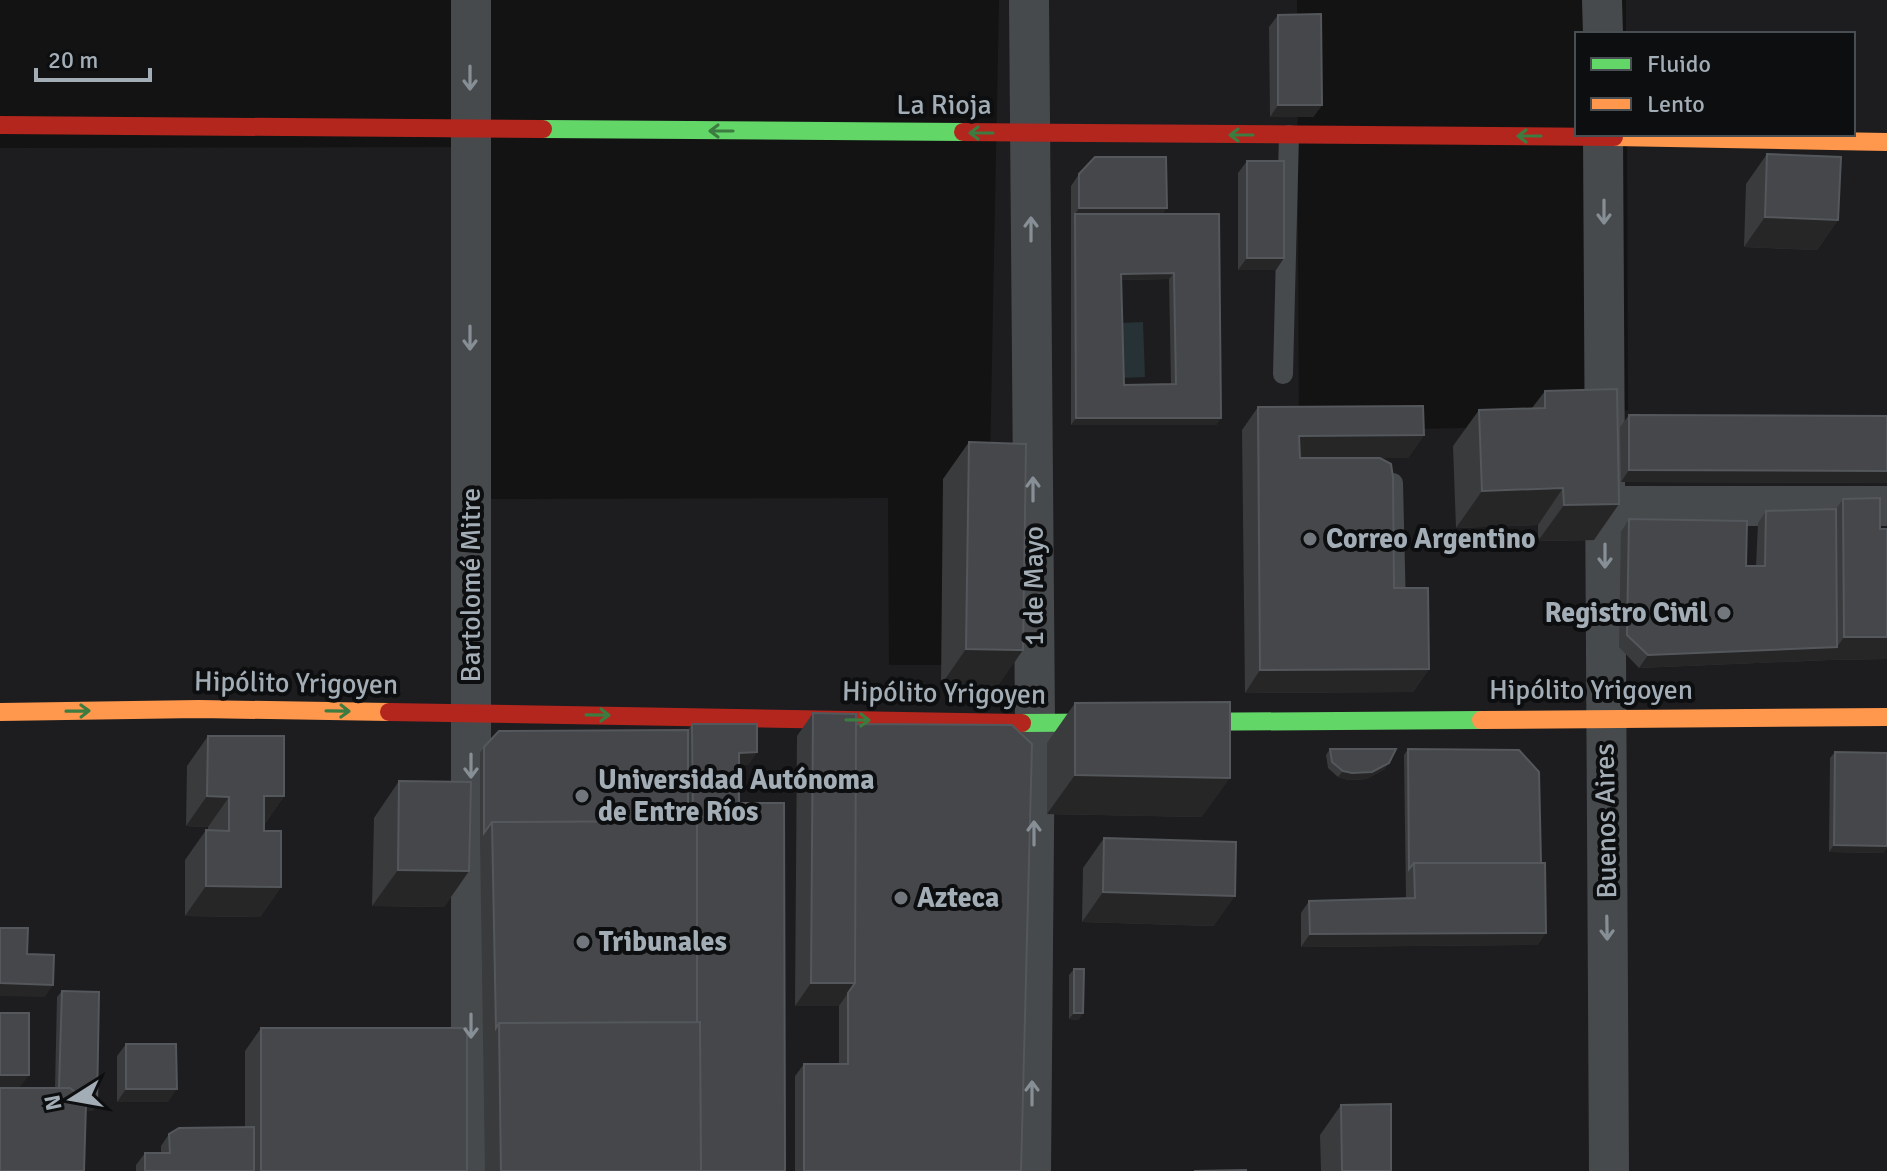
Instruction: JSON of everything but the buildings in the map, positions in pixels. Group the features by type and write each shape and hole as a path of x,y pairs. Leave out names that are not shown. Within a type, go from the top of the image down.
{"street":[{"name":"Bartolomé Mitre","path":"471,0 471,1171"},
{"name":"1 de Mayo","path":"1029,0 1035,723 1031,1171"},
{"path":"1602,0 1603,32"},
{"name":"La Rioja","path":"0,125 1575,135"},
{"name":"Buenos Aires","path":"1603,136 1609,1171"},
{"name":"La Rioja","path":"1644,136 1887,142"},
{"path":"1605,506 1887,506"},
{"name":"Hipólito Yrigoyen","path":"0,712 199,709 1035,723 1887,717"}],"lane":[{"path":"1283,374 1289,135"},
{"path":"1385,470 1393,480 1396,610"}],"shaded area":[{"path":"999,0 1297,0 1299,425 1408,429 1519,427 1454,446 1457,528 1590,417 1628,410 1627,136 1855,136 1855,32 1626,32 1626,0 1887,0 1887,1171 0,1171 0,148 484,147 486,499 888,498 889,665 986,665"},
{"path":"1143,322 1145,377 1120,378 1119,323"}],"traffic: fast":[{"path":"543,129 963,132"},
{"path":"1022,723 1481,720"}],"traffic: slow":[{"path":"1614,137 1887,142"},
{"path":"0,712 199,709 389,712"},
{"path":"1481,720 1887,717"}],"traffic: jam":[{"path":"0,125 543,129"},
{"path":"963,132 1614,137"},
{"path":"389,712 1022,723"}],"place":[{"name":"Correo Argentino","path":"1310,539"},
{"name":"Registro Civil","path":"1724,613"},
{"name":"Universidad Autónoma de Entre Ríos","path":"582,796"},
{"name":"Azteca","path":"901,898"},
{"name":"Tribunales","path":"583,942"}]}
